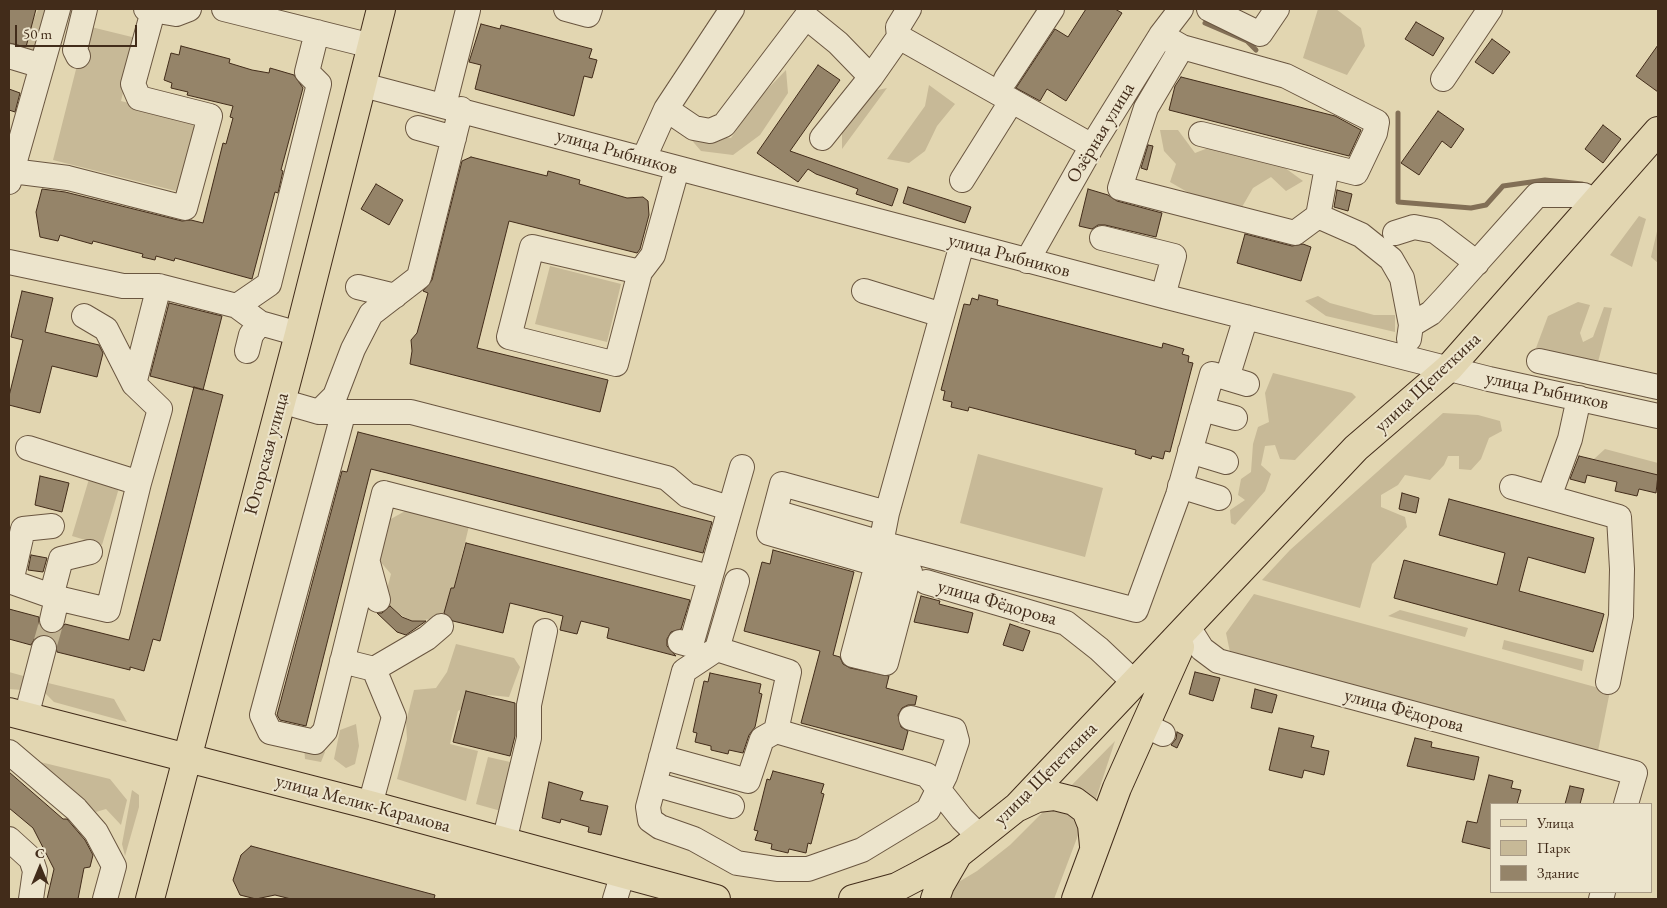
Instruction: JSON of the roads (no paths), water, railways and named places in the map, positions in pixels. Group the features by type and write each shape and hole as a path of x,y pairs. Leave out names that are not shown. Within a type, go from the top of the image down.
{"main road":[{"name":"Югорская улица","path":"150,899 299,334 381,9"},
{"name":"улица Щепеткина","path":"852,899 897,886 958,854 1017,807 1356,448 1449,368 1596,202 1654,142"},
{"name":"улица Щепеткина","path":"1076,899 1094,846 1154,730 1188,627"},
{"name":"улица Мелик-Карамова","path":"17,715 370,806 714,899"},
{"path":"1017,807 1037,798 1054,796 1074,801 1086,810 1092,825 1094,846"},
{"path":"935,899 940,885 958,854"}],"street":[{"path":"58,9 10,177 68,178 185,208 210,116 139,98 133,84 150,10 176,14 189,9"},
{"path":"224,9 269,14 317,32 372,46"},
{"path":"566,9 588,15 590,9"},
{"path":"644,158 666,108 732,9"},
{"path":"822,138 871,77 899,37 898,27 909,9"},
{"path":"1006,79 1052,9"},
{"path":"1209,9 1260,34 1277,9"},
{"path":"1443,78 1490,9"},
{"path":"328,412 352,349 371,314 419,277 454,138 452,107 468,10"},
{"name":"Озёрная улица","path":"1027,261 1092,146 1178,10"},
{"path":"78,56 75,50 92,14"},
{"path":"666,108 694,128 710,132 724,125 806,17 838,42 851,58 871,77"},
{"path":"237,306 269,284 319,84 306,72 317,32"},
{"path":"1161,35 1182,47 1286,76 1377,122 1375,132 1356,173 1326,167 1202,134"},
{"path":"899,37 1011,102 1058,116 1092,146"},
{"path":"1182,47 1146,108 1120,188 1295,233 1318,216 1326,167"},
{"path":"9,56 42,66"},
{"name":"улица Рыбников","path":"362,84 644,158 677,169 1163,296 1489,379 1658,416"},
{"path":"962,180 1011,102"},
{"path":"418,128 454,138"},
{"path":"640,272 532,247 509,337 616,364 640,272 653,255 677,169"},
{"path":"1411,325 1431,313 1537,195 1584,195 1596,202"},
{"path":"1318,216 1361,235 1391,259 1402,278 1411,325 1404,357"},
{"path":"1395,233 1414,227 1436,231 1477,263"},
{"path":"1102,238 1174,256 1163,296"},
{"path":"870,659 888,555 887,513 962,244"},
{"path":"9,262 123,286 159,286 237,306 260,323 299,334"},
{"path":"134,384 159,286"},
{"path":"358,287 395,296"},
{"path":"864,291 942,315"},
{"path":"52,526 23,530 10,582 53,605 108,610 139,483 160,409 134,384 106,329 84,316"},
{"path":"887,513 782,484 775,512 888,555 1136,610 1180,486 1212,374 1237,381 1246,317"},
{"path":"247,351 251,335 260,323"},
{"path":"1539,361 1658,387"},
{"path":"1549,497 1570,439 1579,398"},
{"path":"281,401 328,412 411,412 667,478 687,495 730,495"},
{"path":"1202,409 1235,418"},
{"path":"328,412 341,422 262,715 270,732 314,742 326,731 384,493 710,577"},
{"path":"28,448 139,483"},
{"path":"1190,451 1226,462"},
{"path":"680,642 691,645 692,619 710,577 730,495 742,467"},
{"path":"1180,486 1219,498"},
{"path":"1512,487 1619,517 1622,569 1621,616 1608,682"},
{"path":"53,605 61,560 90,552"},
{"path":"367,562 378,600"},
{"path":"738,581 717,650 684,671 648,807 650,820 660,827 694,839 738,863 777,869 808,869 862,850 928,810 945,776 957,741 954,730 911,718"},
{"name":"улица Фёдорова","path":"926,582 1066,623 1099,649 1135,683"},
{"path":"342,661 374,668 426,638 441,626"},
{"name":"улица Фёдорова","path":"1188,627 1202,649 1218,661 1635,773 1626,803"},
{"path":"504,842 529,738 529,705 535,643"},
{"path":"17,715 44,648"},
{"path":"717,650 789,672 776,731"},
{"path":"370,806 394,717 374,668"},
{"path":"661,757 748,782 762,739 776,731 926,775 962,819 980,837"},
{"path":"9,752 76,809 96,832 114,866 105,899"},
{"path":"654,784 732,806"},
{"path":"9,839 31,859 35,871 31,899"},
{"path":"614,899 623,873"}],"waterway":[{"path":"1205,23 1247,41 1256,50"},
{"path":"1398,113 1398,202 1471,208 1486,205 1503,186 1545,180 1582,184"}],"tunnel":[{"path":"44,648 52,620"}]}
